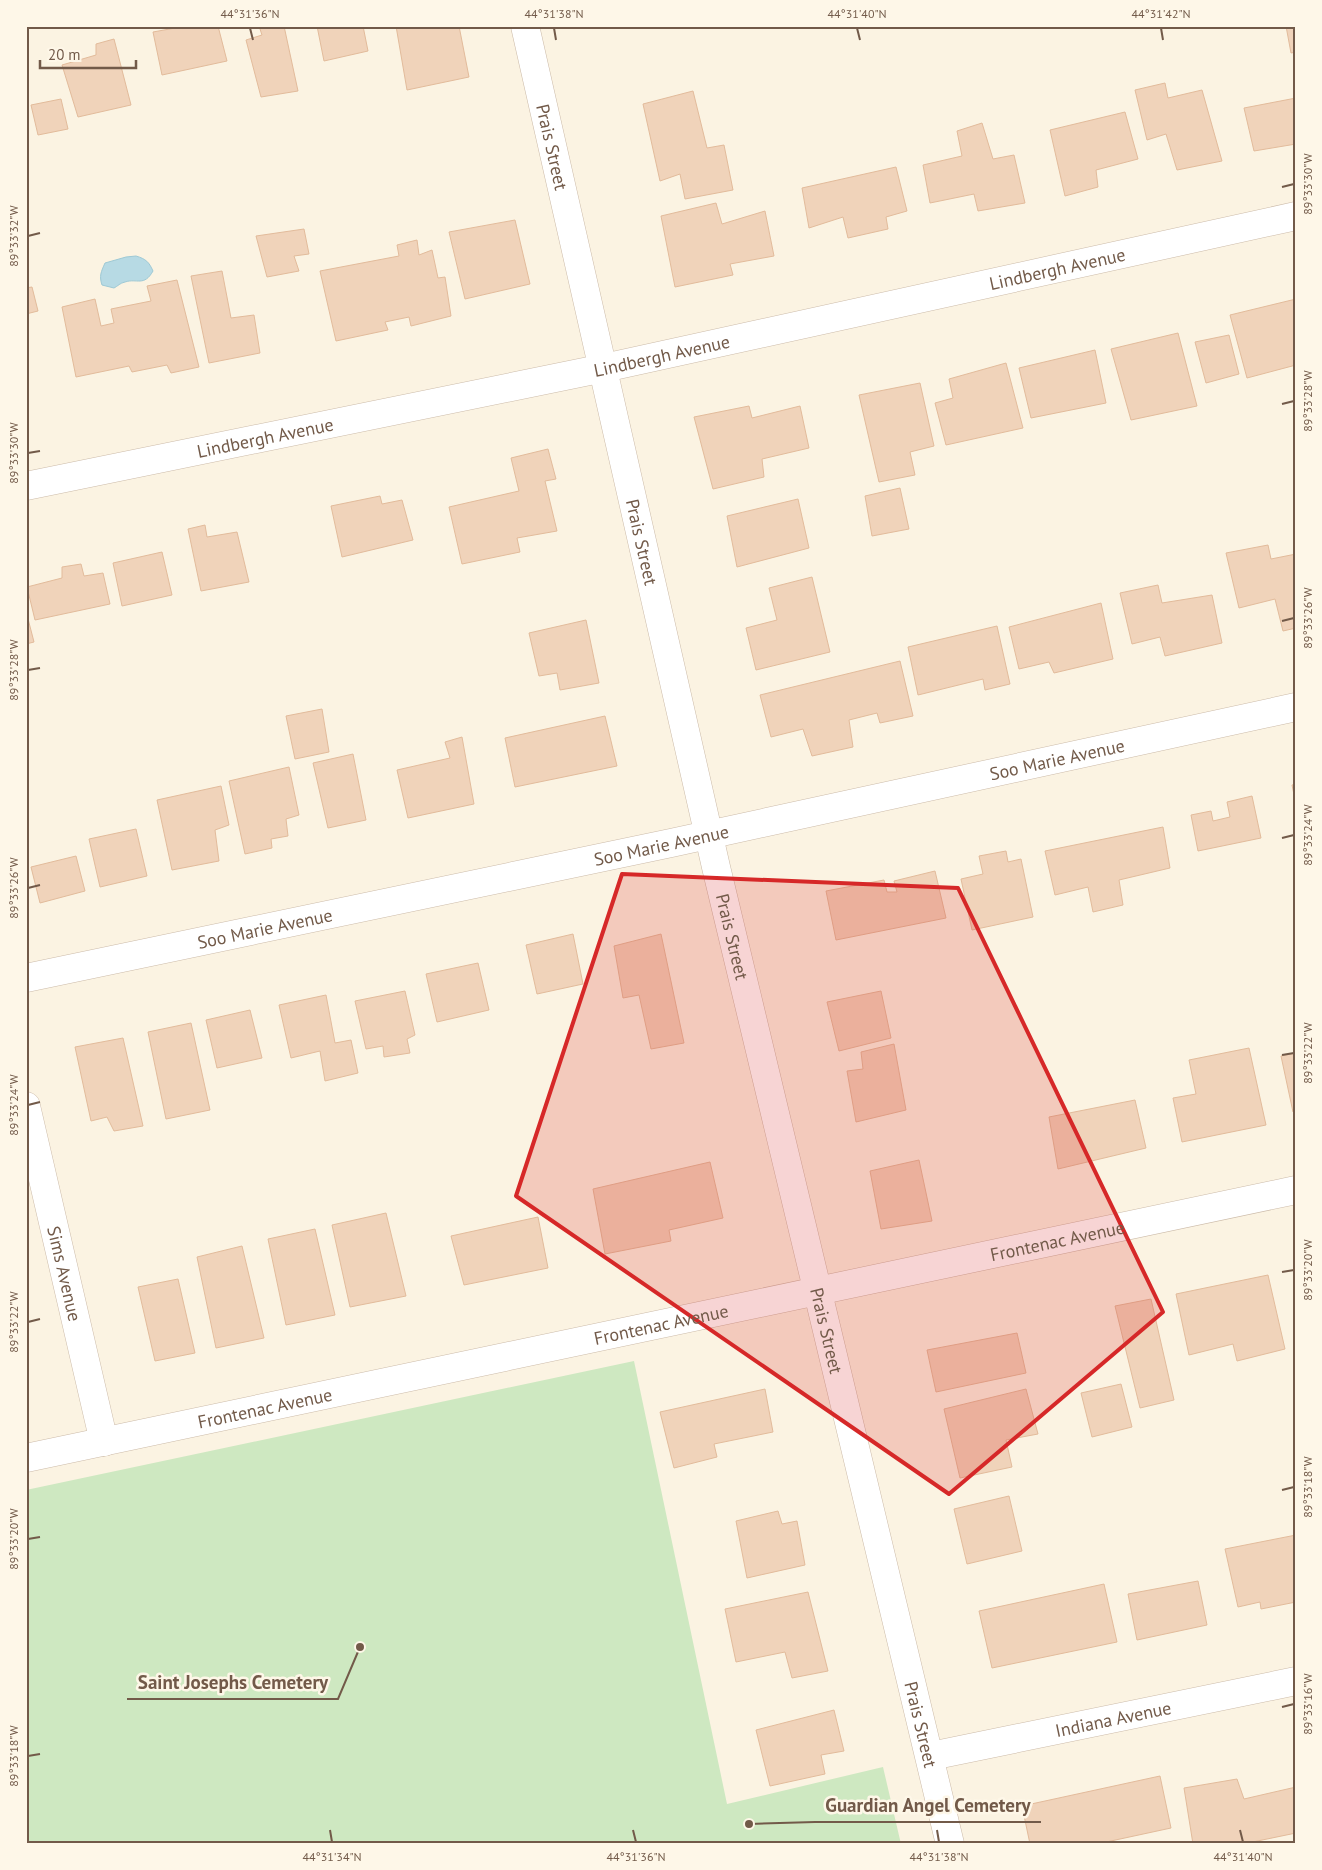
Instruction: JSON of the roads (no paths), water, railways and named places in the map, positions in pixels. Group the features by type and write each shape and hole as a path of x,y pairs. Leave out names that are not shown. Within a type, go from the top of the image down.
{"street":[{"name":"Prais Street","path":"525,26 709,834 817,1291 931,1756 950,1844"},
{"name":"Lindbergh Avenue","path":"26,486 604,368 1296,216"},
{"name":"Soo Marie Avenue","path":"26,978 709,834 1296,707"},
{"name":"Sims Avenue","path":"26,1106 104,1442"},
{"name":"Frontenac Avenue","path":"26,1458 1296,1190"},
{"name":"Indiana Avenue","path":"931,1756 1296,1681"}],"water":[{"path":"136,256 147,261 153,271 147,279 123,282 114,288 102,285 101,274 105,263"}],"place":[{"name":"Saint Josephs Cemetery","path":"360,1647"},
{"name":"Guardian Angel Cemetery","path":"749,1824"}]}
